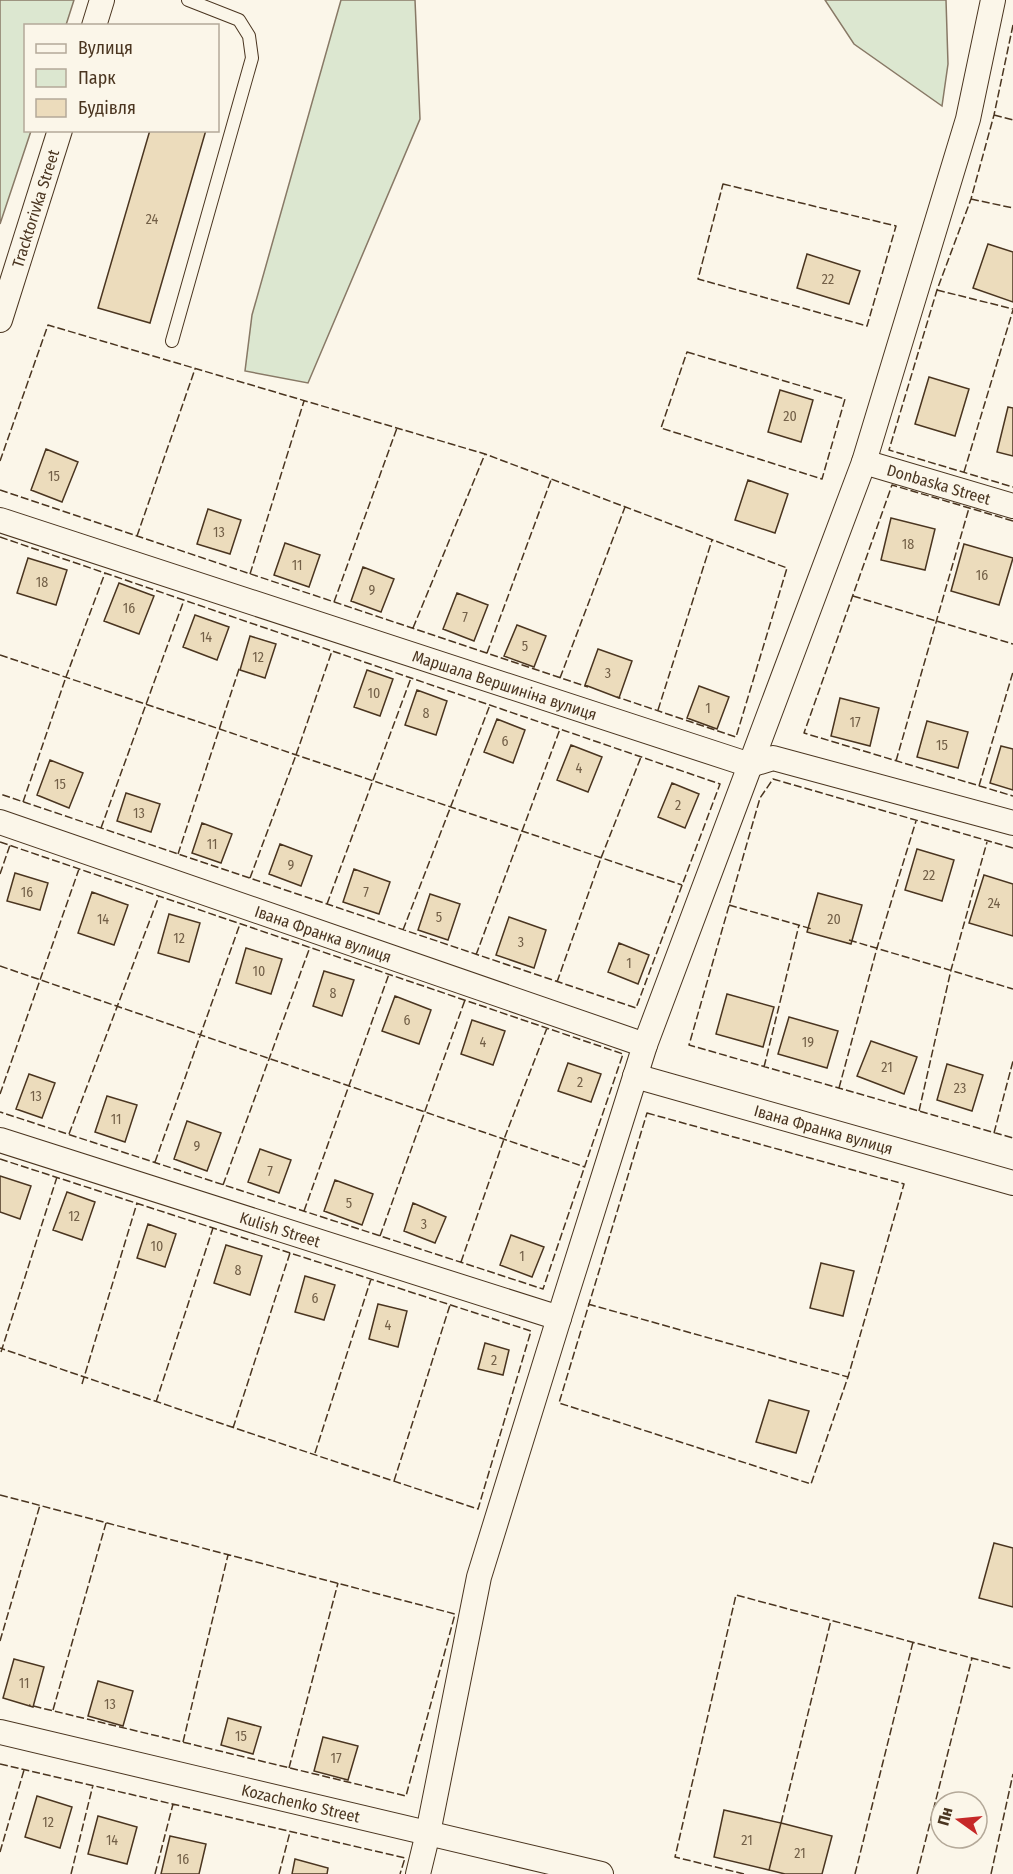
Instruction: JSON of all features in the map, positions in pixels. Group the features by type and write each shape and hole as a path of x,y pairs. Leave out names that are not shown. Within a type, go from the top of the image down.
{"street":[{"path":"95,24 102,0"},
{"path":"418,1874 480,1577 559,1318 645,1045 864,462 969,119 993,0"},
{"name":"Tracktorivka Street","path":"0,320 59,132"},
{"name":"Donbaska Street","path":"864,462 1013,506"},
{"name":"Маршала Вершиніна вулиця","path":"0,520 750,765 773,758 1013,823"},
{"name":"Івана Франка вулиця","path":"0,822 645,1045"},
{"name":"Івана Франка вулиця","path":"635,1076 1013,1183"},
{"name":"Kulish Street","path":"0,1140 559,1318"},
{"name":"Kozachenko Street","path":"0,1732 601,1874"}],"lane":[{"path":"172,341 252,58 249,36 239,20 188,0"}],"green space":[{"path":"0,0 74,0 66,24 24,24 24,132 31,132 0,224"},
{"path":"341,0 415,0 420,119 308,383 245,371 252,315"},
{"path":"825,0 946,0 948,64 942,106 854,44"}],"building":[{"path":"149,132 205,132 150,323 98,308"},
{"path":"988,244 1013,252 1013,302 973,288"},
{"path":"807,254 860,271 849,304 797,288"},
{"path":"929,377 969,389 955,436 915,424"},
{"path":"780,390 813,400 801,442 768,432"},
{"path":"1008,407 1013,408 1013,456 997,452"},
{"path":"46,449 78,462 62,502 31,490"},
{"path":"748,480 788,494 775,533 735,520"},
{"path":"208,509 241,520 230,554 197,544"},
{"path":"891,518 935,529 925,570 881,560"},
{"path":"285,543 320,555 309,587 274,575"},
{"path":"964,544 1013,558 999,605 951,591"},
{"path":"28,558 67,570 56,605 17,593"},
{"path":"363,567 394,579 381,612 351,601"},
{"path":"119,583 154,596 139,634 104,621"},
{"path":"457,593 488,605 474,641 443,629"},
{"path":"195,615 229,627 217,660 183,647"},
{"path":"517,625 546,636 534,667 504,656"},
{"path":"250,636 276,644 265,678 240,670"},
{"path":"598,649 632,661 619,698 585,685"},
{"path":"367,670 393,679 380,716 354,707"},
{"path":"699,686 729,697 717,729 687,718"},
{"path":"417,690 447,701 436,735 405,725"},
{"path":"840,698 879,708 870,746 831,736"},
{"path":"497,719 525,730 513,763 484,752"},
{"path":"927,721 968,732 958,768 917,757"},
{"path":"571,745 602,757 588,792 557,780"},
{"path":"1001,746 1013,749 1013,790 990,783"},
{"path":"50,760 83,773 69,808 37,795"},
{"path":"672,783 699,794 685,828 658,817"},
{"path":"126,793 160,804 151,832 117,821"},
{"path":"202,823 232,834 221,863 192,853"},
{"path":"280,844 312,856 301,886 269,874"},
{"path":"917,849 954,860 942,901 905,890"},
{"path":"354,869 390,882 379,914 343,902"},
{"path":"15,873 48,883 40,910 7,901"},
{"path":"984,875 1013,884 1013,936 969,923"},
{"path":"92,892 128,905 114,945 78,933"},
{"path":"818,893 862,905 851,944 807,932"},
{"path":"430,894 460,904 448,940 418,930"},
{"path":"169,914 200,923 189,962 158,953"},
{"path":"509,917 546,930 534,968 496,955"},
{"path":"619,943 649,955 638,984 608,972"},
{"path":"246,948 282,959 271,994 236,983"},
{"path":"324,971 354,980 342,1016 313,1006"},
{"path":"727,994 774,1007 763,1047 716,1034"},
{"path":"395,996 431,1010 419,1044 382,1031"},
{"path":"789,1017 838,1031 827,1068 778,1054"},
{"path":"472,1020 505,1031 493,1065 461,1054"},
{"path":"871,1041 917,1057 904,1094 857,1076"},
{"path":"568,1063 601,1074 591,1102 558,1091"},
{"path":"947,1064 983,1075 972,1111 937,1100"},
{"path":"29,1074 55,1083 42,1118 16,1109"},
{"path":"107,1096 137,1105 125,1142 95,1132"},
{"path":"187,1121 221,1133 207,1171 174,1159"},
{"path":"260,1149 291,1160 279,1193 248,1182"},
{"path":"0,1176 31,1186 20,1219 0,1212"},
{"path":"335,1180 373,1194 362,1225 324,1211"},
{"path":"67,1192 95,1202 82,1240 53,1230"},
{"path":"413,1203 446,1217 435,1243 404,1231"},
{"path":"148,1224 176,1234 165,1267 137,1258"},
{"path":"511,1235 544,1247 532,1277 500,1265"},
{"path":"226,1245 262,1256 250,1295 214,1283"},
{"path":"821,1263 854,1271 843,1316 810,1308"},
{"path":"305,1276 335,1285 324,1320 295,1312"},
{"path":"378,1304 407,1311 398,1347 369,1339"},
{"path":"485,1343 509,1350 503,1375 478,1369"},
{"path":"769,1400 809,1411 796,1453 756,1442"},
{"path":"994,1543 1013,1548 1013,1607 979,1598"},
{"path":"14,1659 44,1667 33,1707 3,1698"},
{"path":"98,1681 133,1691 123,1726 88,1716"},
{"path":"228,1718 261,1727 253,1754 221,1745"},
{"path":"323,1737 358,1746 348,1780 314,1771"},
{"path":"37,1796 72,1807 60,1848 25,1837"},
{"path":"724,1810 781,1823 769,1870 714,1857"},
{"path":"98,1816 137,1827 127,1864 88,1854"},
{"path":"781,1823 832,1836 822,1874 785,1874 769,1870"},
{"path":"170,1836 206,1844 199,1874 161,1874"},
{"path":"295,1859 328,1868 327,1874 292,1874"}],"fence":[{"path":"1013,25 994,115 971,199 937,290 889,450 1013,487"},
{"path":"994,115 1013,120"},
{"path":"723,184 896,226 867,326 698,279 723,184"},
{"path":"971,199 1013,208"},
{"path":"937,290 1013,309"},
{"path":"964,472 1013,310"},
{"path":"0,461 48,325 485,454 787,568 736,737 617,697"},
{"path":"687,352 845,399 822,479 661,428 687,352"},
{"path":"137,536 195,369"},
{"path":"250,574 304,401"},
{"path":"334,602 397,428"},
{"path":"413,628 485,454"},
{"path":"487,653 551,480"},
{"path":"1013,521 892,485 804,733 1013,796"},
{"path":"0,490 588,687"},
{"path":"560,678 625,507"},
{"path":"896,761 969,508"},
{"path":"0,537 720,784 636,1008 0,794"},
{"path":"658,710 712,540"},
{"path":"23,802 105,573"},
{"path":"853,596 1013,644"},
{"path":"101,828 184,600"},
{"path":"250,878 332,651"},
{"path":"0,655 682,885"},
{"path":"178,854 240,666"},
{"path":"979,786 1013,672"},
{"path":"327,904 411,678"},
{"path":"403,930 490,705"},
{"path":"476,955 560,729"},
{"path":"557,982 601,858 641,757"},
{"path":"1013,848 773,779 760,798 689,1045 1013,1138"},
{"path":"839,1088 877,948 916,821"},
{"path":"0,842 623,1054 543,1289 0,1112"},
{"path":"919,1111 951,970 987,842"},
{"path":"0,874 10,845"},
{"path":"0,1094 79,869"},
{"path":"69,1134 159,896"},
{"path":"729,905 812,929"},
{"path":"155,1162 240,924"},
{"path":"764,1067 799,925"},
{"path":"849,940 1013,989"},
{"path":"223,1185 310,947"},
{"path":"0,966 585,1167"},
{"path":"304,1211 389,974"},
{"path":"380,1236 465,1000"},
{"path":"461,1262 504,1139 547,1028"},
{"path":"994,1133 1013,1061"},
{"path":"647,1113 904,1184 848,1377 811,1484 559,1403 647,1113"},
{"path":"0,1159 531,1331 478,1509 0,1348"},
{"path":"1,1352 57,1177"},
{"path":"82,1384 137,1203"},
{"path":"156,1402 213,1228"},
{"path":"233,1428 290,1253"},
{"path":"315,1453 371,1279"},
{"path":"588,1304 848,1377"},
{"path":"394,1481 450,1305"},
{"path":"0,1495 455,1614 406,1796 29,1705"},
{"path":"0,1641 40,1505"},
{"path":"53,1710 106,1523"},
{"path":"183,1742 228,1555"},
{"path":"289,1768 338,1583"},
{"path":"744,1874 675,1857 736,1595 1013,1669"},
{"path":"781,1823 831,1620"},
{"path":"855,1874 913,1642"},
{"path":"917,1874 972,1658"},
{"path":"0,1764 405,1858 400,1874"},
{"path":"0,1852 24,1770"},
{"path":"991,1874 1013,1774"},
{"path":"71,1874 93,1785"},
{"path":"155,1874 173,1804"},
{"path":"279,1874 290,1832"}]}
